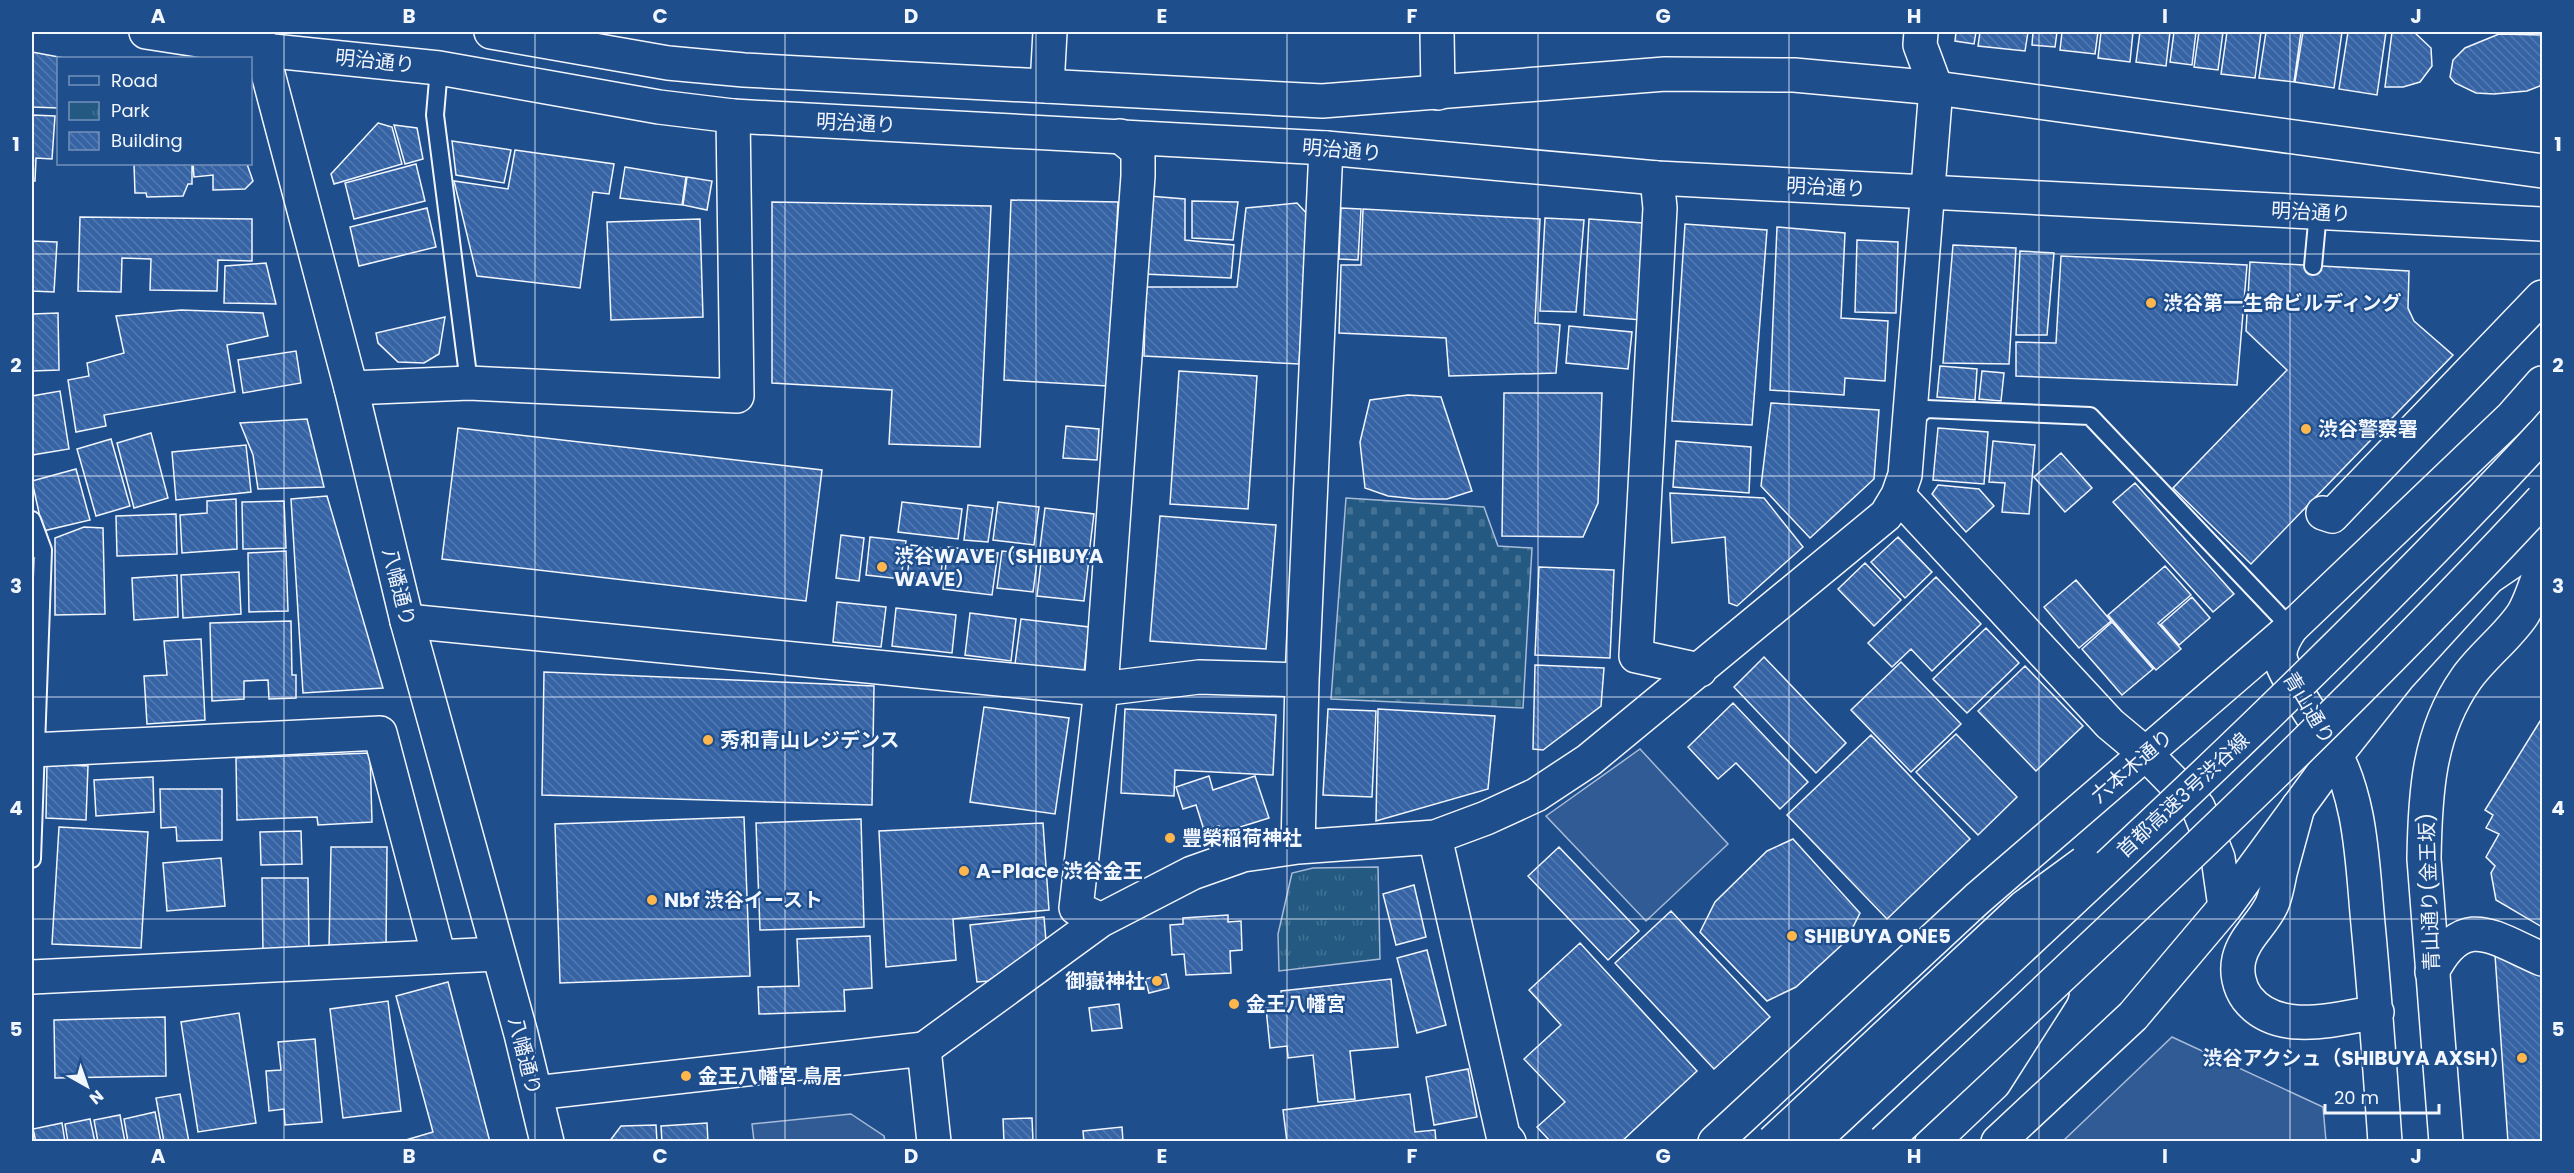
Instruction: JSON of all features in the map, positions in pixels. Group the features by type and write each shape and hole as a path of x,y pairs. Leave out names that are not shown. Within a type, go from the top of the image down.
{"main road":[{"name":"明治通り","path":"146,32 266,38 659,107 734,116 1326,148 1657,178 2542,224"},
{"path":"491,32 679,64 744,70 1322,101 1665,74 1794,75 1936,88 2542,171"},
{"path":"1047,86 1050,32"},
{"path":"1437,32 1438,93"},
{"path":"535,1093 924,1049 1101,920 1192,873 1243,855 1298,847 1435,837 1486,818 1536,795 1589,760 1886,515 1898,495 1905,475 1936,88 1920,45 1921,32"},
{"name":"八幡通り","path":"266,38 277,112 351,388 407,621 497,954 521,1034 547,1142"},
{"path":"351,388 469,383 737,396 734,116"},
{"path":"1101,920 1076,908 1101,689 1138,177 1138,151 1120,136"},
{"path":"1298,847 1302,680 1326,148"},
{"path":"1657,178 1660,208 1636,656 1700,670"},
{"path":"2328,515 2542,297"},
{"name":"六本木通り","path":"1715,1142 1977,899 2291,628 2503,425 2542,383"},
{"name":"首都高速3号渋谷線","path":"1812,1142 2375,612 2542,435"},
{"path":"1898,495 2110,724 2146,754 2198,807 2218,858 2225,907"},
{"path":"1884,1142 2062,976 2402,646 2542,500"},
{"path":"1998,1142 2133,1016 2225,907 2337,754 2398,676 2489,577 2542,541"},
{"name":"青山通り(金王坂)","path":"2445,1142 2424,858 2424,814 2429,767 2441,723 2466,679 2523,614 2542,568"},
{"path":"407,621 1101,689 1199,677 1302,680"},
{"name":"青山通り","path":"2291,628 2282,643 2280,657 2337,754"},
{"path":"33,750 380,734 439,957"},
{"path":"2337,754 2350,787 2358,821 2377,1012 2385,1142"},
{"path":"1773,1142 2024,907 2216,764"},
{"path":"2298,807 2272,905 2244,944 2238,960 2238,975 2243,992 2264,1014 2281,1020 2309,1023 2377,1012"},
{"path":"1435,837 1503,1135 1509,1142"},
{"path":"2432,972 2451,942 2464,934 2479,933 2542,959"},
{"path":"32,977 497,954"},
{"path":"1932,1142 1994,1083 2062,976"},
{"path":"924,1049 934,1142"}],"lane":[{"path":"439,68 435,115 469,383"},
{"path":"2313,266 2318,212"},
{"path":"1908,424 1926,409 2090,417 2291,628"},
{"path":"32,520 37,549 32,859"}],"green space":[{"path":"1346,498 1484,507 1498,546 1532,548 1523,708 1331,699"},
{"path":"1378,867 1380,959 1279,971 1278,934 1292,873 1313,868"}],"shaded area":[{"path":"1640,749 1728,844 1646,921 1546,816"},
{"path":"2172,1037 2323,1107 2326,1141 2063,1141"},
{"path":"851,1114 884,1136 885,1141 754,1141 752,1124"}],"building":[{"path":"1956,32 1976,32 1974,44 1955,41"},
{"path":"1980,32 2028,32 2025,51 1978,46"},
{"path":"2033,32 2057,32 2055,47 2032,45"},
{"path":"2062,32 2098,32 2095,54 2060,50"},
{"path":"2101,32 2133,32 2130,62 2098,58"},
{"path":"2140,32 2170,32 2166,66 2136,62"},
{"path":"2174,32 2196,32 2192,65 2170,62"},
{"path":"2199,32 2223,32 2218,70 2194,67"},
{"path":"2227,32 2261,32 2255,78 2221,74"},
{"path":"2266,32 2301,32 2294,82 2259,78"},
{"path":"2303,32 2342,32 2334,88 2295,82"},
{"path":"2348,32 2386,32 2377,95 2339,89"},
{"path":"2392,32 2414,32 2431,48 2432,66 2420,82 2403,87 2385,87"},
{"path":"2499,34 2542,35 2540,86 2527,91 2476,93 2455,83 2450,77 2453,60 2465,48"},
{"path":"32,52 59,57 57,108 32,107"},
{"path":"32,115 55,116 52,159 36,158 35,181 32,181"},
{"path":"378,123 392,127 402,164 334,184 331,174"},
{"path":"394,125 417,128 423,159 405,164"},
{"path":"452,141 511,150 504,183 456,175"},
{"path":"515,150 614,164 609,194 593,192 580,288 477,276 454,181 508,189"},
{"path":"416,164 425,201 354,219 345,183"},
{"path":"134,165 192,165 192,184 188,184 183,196 147,197 146,193 135,193"},
{"path":"193,165 247,165 253,181 245,189 213,190 213,175 194,177"},
{"path":"625,167 686,177 682,205 620,198"},
{"path":"687,177 712,181 707,210 683,205"},
{"path":"1149,196 1185,199 1185,240 1234,245 1231,278 1144,274"},
{"path":"1011,200 1118,202 1108,386 1004,380"},
{"path":"1192,201 1238,202 1233,240 1192,238"},
{"path":"772,202 991,206 980,447 889,444 892,390 772,383"},
{"path":"1297,203 1309,216 1299,364 1144,356 1146,287 1237,287 1246,208"},
{"path":"427,208 436,247 359,266 350,227"},
{"path":"1341,208 1361,209 1358,260 1339,259"},
{"path":"1363,209 1540,219 1535,323 1560,325 1556,373 1449,376 1446,338 1339,333 1341,265 1361,265"},
{"path":"80,217 252,219 252,261 218,260 217,291 150,290 151,259 122,258 121,292 78,291"},
{"path":"1545,218 1584,220 1576,312 1540,311"},
{"path":"700,219 703,317 611,320 607,222"},
{"path":"1589,219 1643,223 1641,320 1584,315"},
{"path":"1685,224 1767,230 1752,425 1672,421"},
{"path":"1777,227 1845,233 1841,318 1888,321 1885,381 1845,378 1844,395 1770,390"},
{"path":"1857,240 1898,242 1896,313 1855,312"},
{"path":"32,241 57,242 54,292 32,291"},
{"path":"1953,245 2016,248 2009,364 1943,363"},
{"path":"2020,251 2054,253 2047,335 2016,335"},
{"name":"渋谷第一生命ビルディング","path":"2061,256 2247,265 2237,385 2016,376 2016,342 2056,343"},
{"name":"渋谷警察署","path":"2250,262 2409,271 2408,308 2414,321 2453,355 2251,564 2173,488 2287,370 2246,331"},
{"path":"266,263 276,304 224,303 225,266"},
{"path":"181,310 263,313 268,336 227,345 235,392 104,415 106,426 76,432 68,380 89,376 87,363 124,353 116,316"},
{"path":"58,313 59,370 32,371 32,314"},
{"path":"445,317 439,354 424,363 398,362 378,343 376,333"},
{"path":"1569,326 1632,332 1628,369 1566,363"},
{"path":"296,351 301,383 243,393 238,360"},
{"path":"1940,366 1977,369 1975,400 1937,397"},
{"path":"1179,371 1257,376 1248,509 1170,504"},
{"path":"1982,371 2004,373 2001,401 1979,399"},
{"path":"60,391 69,449 32,455 32,396"},
{"path":"1504,393 1602,393 1598,503 1583,537 1502,536"},
{"path":"1408,395 1441,397 1472,491 1447,499 1416,499 1388,496 1365,488 1360,442 1370,400"},
{"path":"1771,403 1879,410 1874,479 1810,538 1761,486"},
{"path":"307,419 324,487 258,489 253,455 240,423"},
{"path":"1066,426 1099,429 1097,460 1063,458"},
{"path":"458,428 822,470 806,601 442,559"},
{"path":"1938,428 1988,432 1984,484 1933,480"},
{"path":"151,433 168,498 134,508 117,443"},
{"path":"111,439 130,506 96,516 77,449"},
{"path":"1676,441 1751,447 1749,493 1673,487"},
{"path":"1993,441 2035,445 2029,514 2002,512 2005,483 1989,482"},
{"path":"246,445 251,492 176,500 172,452"},
{"path":"2061,453 2092,488 2065,512 2034,477"},
{"path":"76,469 90,520 43,531 32,481"},
{"path":"2135,483 2234,594 2213,612 2113,502"},
{"path":"1938,485 1979,489 1994,506 1966,532 1932,494"},
{"path":"1670,493 1764,498 1803,547 1737,606 1729,603 1725,537 1672,543"},
{"path":"327,496 383,688 303,693 291,499"},
{"path":"236,499 237,549 182,553 180,515 207,513 207,501"},
{"path":"284,501 286,548 243,549 242,502"},
{"path":"902,502 962,509 958,539 898,532"},
{"path":"998,502 1039,507 1034,545 993,540"},
{"path":"968,505 993,508 988,542 964,540"},
{"path":"1045,508 1094,514 1089,554 1040,548"},
{"path":"176,514 177,554 117,556 116,516"},
{"path":"1160,516 1276,525 1266,649 1150,641"},
{"path":"84,527 103,528 105,614 55,615 55,538"},
{"path":"841,535 864,538 859,581 836,578"},
{"path":"870,537 906,541 901,579 866,575"},
{"path":"1898,537 1932,572 1905,598 1871,562"},
{"path":"911,545 944,549 940,581 907,577"},
{"path":"948,547 998,553 992,595 943,589"},
{"path":"286,551 288,611 249,612 248,553"},
{"path":"1002,551 1038,555 1033,592 997,588"},
{"path":"1042,554 1089,559 1084,601 1037,596"},
{"path":"1865,563 1901,600 1874,626 1838,589"},
{"path":"2165,566 2191,595 2158,623 2181,649 2156,670 2108,615"},
{"path":"1539,567 1614,570 1610,658 1535,655"},
{"path":"239,572 241,614 183,618 181,575"},
{"path":"177,575 178,617 134,620 132,578"},
{"path":"1936,577 1981,624 1932,671 1911,649 1892,667 1868,643"},
{"path":"2076,580 2111,621 2079,648 2044,607"},
{"path":"2192,597 2210,618 2179,645 2161,624"},
{"path":"837,602 886,607 881,647 833,642"},
{"path":"896,608 956,615 952,653 892,646"},
{"path":"970,613 1016,619 1011,661 965,655"},
{"path":"1021,619 1089,627 1084,672 1015,664"},
{"path":"291,621 292,675 296,675 296,698 269,699 268,680 244,681 244,699 212,701 210,623"},
{"path":"2112,622 2153,669 2122,695 2082,649"},
{"path":"1986,628 2019,663 1967,713 1933,679"},
{"path":"201,639 205,720 147,724 144,676 167,675 164,641"},
{"path":"1764,657 1846,743 1816,773 1734,687"},
{"path":"1901,662 1961,724 1911,772 1851,710"},
{"path":"1535,665 1604,668 1601,706 1543,750 1533,749"},
{"path":"2025,666 2083,726 2036,771 1978,711"},
{"name":"秀和青山レジデンス","path":"544,672 874,686 872,805 542,795"},
{"path":"1733,703 1808,782 1780,809 1736,763 1718,779 1688,747"},
{"path":"984,707 1069,718 1055,814 970,802"},
{"path":"1125,709 1276,715 1273,775 1175,770 1174,796 1121,793"},
{"path":"1328,709 1376,711 1372,797 1323,795"},
{"path":"1378,709 1495,716 1488,789 1376,821"},
{"path":"2542,718 2542,927 2496,900 2491,873 2495,866 2486,857 2499,834 2486,828 2493,815 2485,810"},
{"path":"1956,734 2017,797 1978,835 1916,772"},
{"path":"1871,735 1970,839 1887,919 1787,815"},
{"path":"370,753 372,822 318,825 317,817 237,820 236,758"},
{"path":"47,764 88,766 86,820 46,818"},
{"name":"豐榮稲荷神社","path":"1209,776 1213,790 1255,776 1269,818 1221,833 1219,826 1204,830 1196,805 1183,809 1176,787"},
{"path":"153,777 154,812 96,816 94,780"},
{"path":"160,789 222,789 222,840 177,841 176,827 161,828"},
{"name":"Nbf 渋谷イースト","path":"744,817 750,976 560,983 555,824"},
{"path":"861,819 864,927 760,930 756,823"},
{"name":"A-Place 渋谷金王","path":"1043,823 1049,910 953,919 956,960 886,967 879,831"},
{"path":"59,827 148,832 141,948 52,944"},
{"path":"301,831 302,864 261,865 260,832"},
{"path":"1793,839 1860,913 1846,941 1796,987 1767,1001 1700,932 1715,902 1767,851"},
{"path":"331,847 387,847 386,949 329,948"},
{"path":"1559,847 1639,931 1608,960 1528,876"},
{"path":"221,858 225,906 167,911 163,863"},
{"path":"262,878 308,878 309,954 263,955"},
{"path":"1414,885 1426,937 1396,945 1383,894"},
{"path":"1671,911 1770,1017 1714,1069 1615,963"},
{"path":"1228,915 1228,922 1241,921 1242,950 1230,951 1231,973 1186,975 1184,954 1172,955 1170,925 1183,924 1183,918"},
{"path":"1044,917 1046,941 988,981 977,982 970,925"},
{"path":"870,936 872,988 844,990 845,1011 759,1014 758,987 799,986 797,939"},
{"path":"1580,943 1697,1071 1621,1142 1551,1142 1537,1127 1565,1102 1524,1059 1561,1025 1529,990"},
{"path":"1427,950 1446,1025 1417,1033 1397,958"},
{"name":"渋谷アクシュ（SHIBUYA AXSH）","path":"2495,955 2542,975 2542,1142 2508,1142"},
{"path":"1166,974 1169,988 1149,993 1145,979"},
{"name":"金王八幡宮","path":"1391,979 1398,1047 1350,1051 1355,1099 1318,1102 1313,1055 1288,1058 1287,1046 1270,1048 1266,1008 1282,1006 1281,991"},
{"path":"448,982 490,1142 399,1142 433,1132 396,996"},
{"path":"388,1001 401,1111 343,1118 330,1009"},
{"path":"1119,1004 1122,1028 1092,1031 1089,1008"},
{"path":"239,1013 256,1123 198,1132 181,1022"},
{"path":"165,1017 166,1076 55,1078 54,1020"},
{"path":"315,1039 322,1122 285,1125 284,1109 269,1111 266,1071 281,1070 278,1042"},
{"path":"1468,1069 1477,1117 1434,1125 1426,1077"},
{"path":"180,1094 189,1142 164,1142 156,1098"},
{"path":"1410,1094 1415,1132 1435,1130 1436,1142 1287,1142 1283,1110"},
{"path":"155,1112 161,1142 128,1142 124,1119"},
{"path":"120,1115 125,1142 98,1142 94,1120"},
{"path":"1032,1118 1033,1142 1004,1142 1003,1119"},
{"path":"90,1119 95,1142 68,1142 65,1124"},
{"path":"62,1123 65,1142 36,1142 33,1129"},
{"path":"707,1123 708,1142 662,1142 661,1126"},
{"path":"656,1125 657,1142 609,1142 621,1126"},
{"path":"1122,1127 1123,1142 1084,1142 1083,1131"}],"place":[{"name":"渋谷第一生命ビルディング","path":"2151,303"},
{"name":"渋谷警察署","path":"2306,429"},
{"name":"渋谷WAVE（SHIBUYA WAVE）","path":"882,567"},
{"name":"秀和青山レジデンス","path":"708,740"},
{"name":"豐榮稲荷神社","path":"1170,838"},
{"name":"A-Place 渋谷金王","path":"964,871"},
{"name":"Nbf 渋谷イースト","path":"652,900"},
{"name":"SHIBUYA ONE5","path":"1792,936"},
{"name":"御嶽神社","path":"1157,981"},
{"name":"金王八幡宮","path":"1234,1004"},
{"name":"渋谷アクシュ（SHIBUYA AXSH）","path":"2522,1058"},
{"name":"金王八幡宮 鳥居","path":"686,1076"}]}
